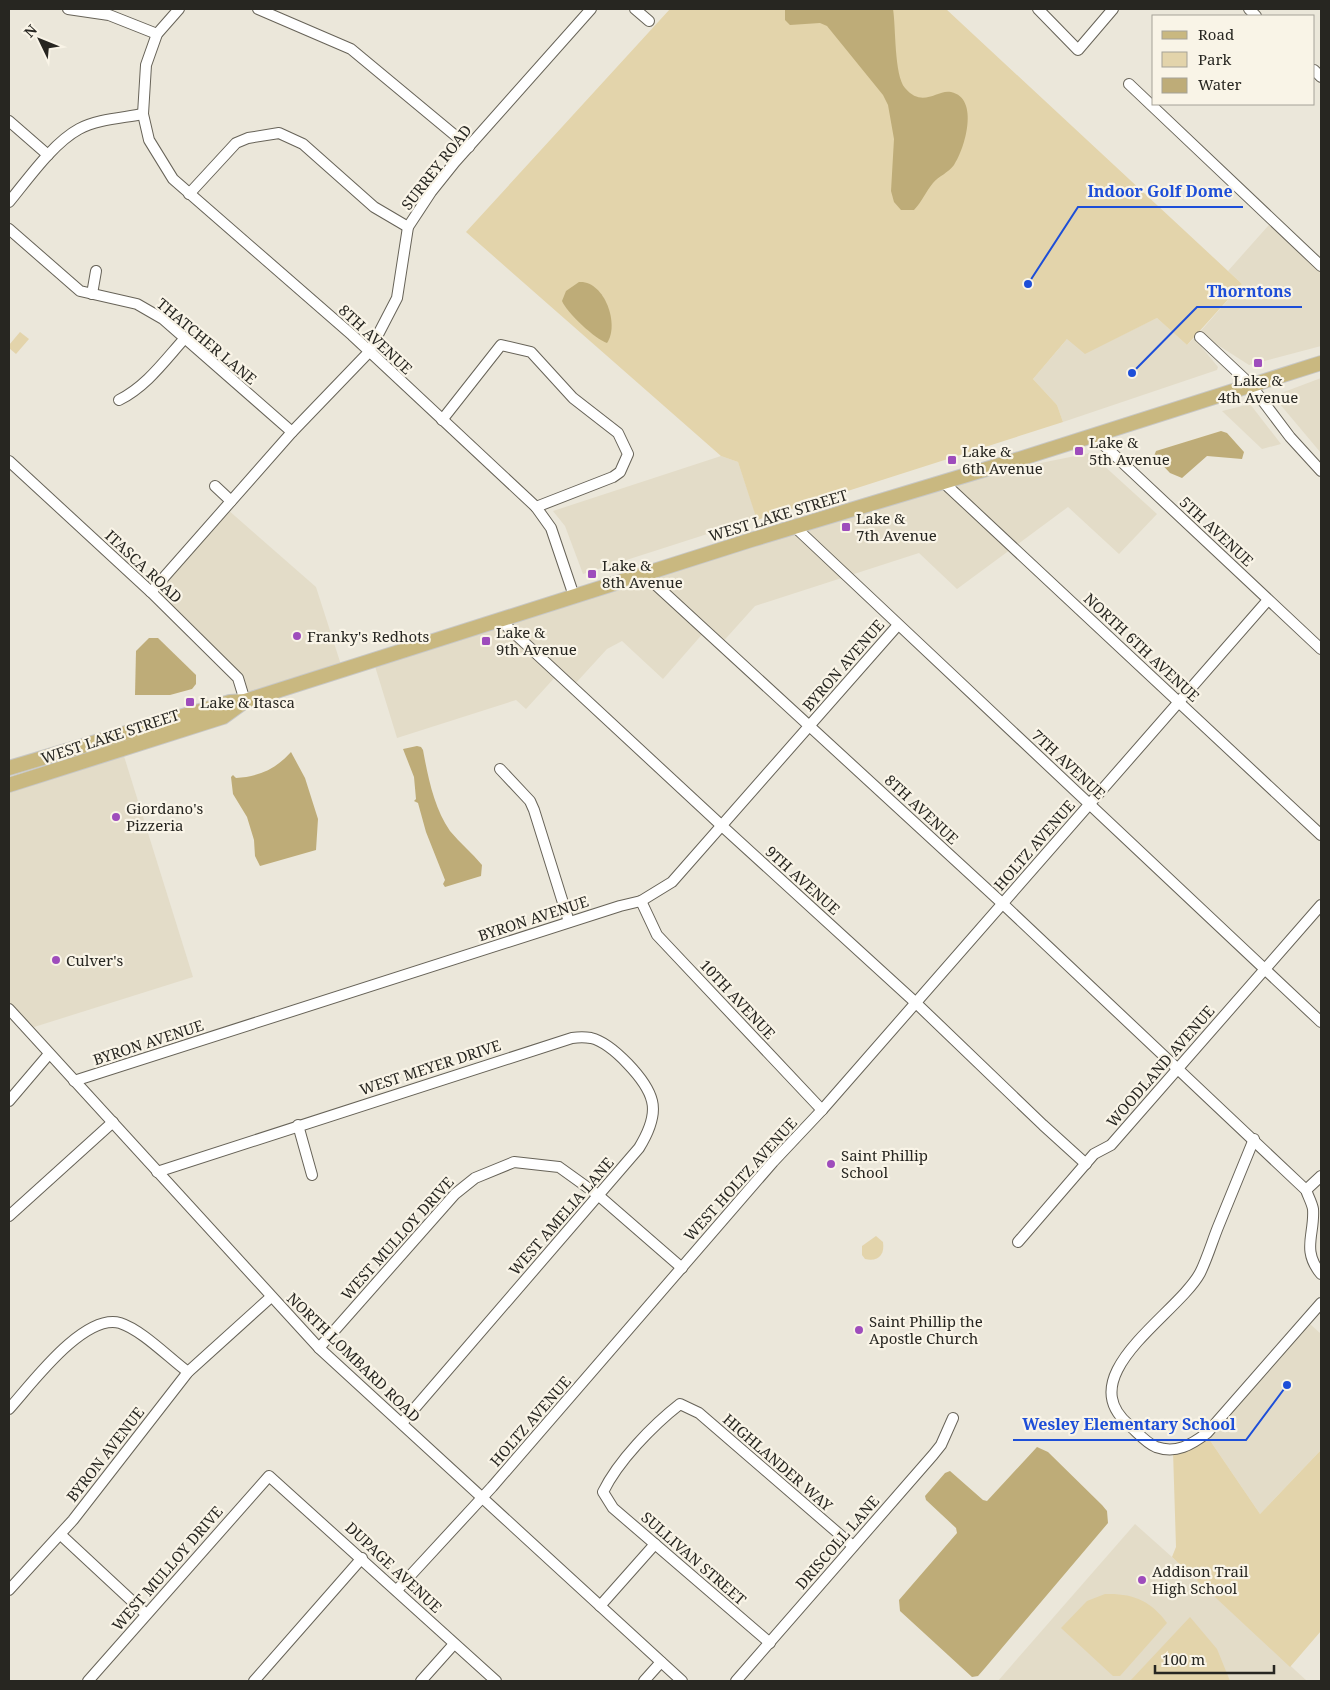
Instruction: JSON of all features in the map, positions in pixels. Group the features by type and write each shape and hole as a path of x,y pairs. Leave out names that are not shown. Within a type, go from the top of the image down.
{"main road":[{"name":"WEST LAKE STREET","path":"9,768 230,702 245,701 644,574 1321,363"},
{"name":"WEST LAKE STREET","path":"9,785 223,717 245,701"}],"street":[{"path":"68,9 119,17 157,34 179,9"},
{"path":"258,9 351,49 468,147"},
{"name":"SURREY ROAD","path":"151,592 292,432 368,352 397,298 408,227 431,192 468,147 591,9"},
{"path":"635,9 649,21"},
{"path":"1038,9 1078,50 1113,9"},
{"name":"8TH AVENUE","path":"157,34 146,65 143,114 153,149 173,179 368,352 536,507 551,528 574,596"},
{"path":"1129,84 1321,266"},
{"path":"9,202 48,155 77,130 87,125 143,114"},
{"path":"9,121 48,155"},
{"path":"189,194 236,144 248,138 279,133 303,144 374,207 408,227"},
{"name":"THATCHER LANE","path":"9,229 80,292 137,304 163,319 292,432"},
{"path":"92,294 96,271"},
{"path":"1200,337 1250,384 1290,437 1321,471"},
{"path":"119,400 132,393 149,379 184,338"},
{"path":"442,420 501,345 531,352 573,398 618,433 628,454 620,472 613,477 536,507"},
{"name":"5TH AVENUE","path":"1093,435 1321,649"},
{"name":"ITASCA ROAD","path":"9,461 151,592 238,678 245,701"},
{"name":"NORTH 6TH AVENUE","path":"942,481 1321,835"},
{"path":"215,486 231,501"},
{"name":"7TH AVENUE","path":"796,528 1321,1022"},
{"name":"8TH AVENUE","path":"644,574 1003,904 1306,1190"},
{"name":"HOLTZ AVENUE","path":"822,1110 1268,600"},
{"name":"9TH AVENUE","path":"500,620 722,826 916,1002 1086,1164"},
{"name":"BYRON AVENUE","path":"74,1081 641,901 672,882 898,624"},
{"path":"500,769 530,801 570,922"},
{"name":"10TH AVENUE","path":"641,901 657,935 822,1110"},
{"name":"WOODLAND AVENUE","path":"1018,1242 1094,1154 1111,1145 1321,905"},
{"name":"NORTH LOMBARD ROAD","path":"9,1009 319,1348 483,1496 682,1681"},
{"name":"WEST MEYER DRIVE","path":"157,1172 572,1038"},
{"name":"WEST AMELIA LANE","path":"402,1423 639,1148 646,1135 653,1113 652,1100 643,1082 612,1049 594,1038 572,1038"},
{"path":"9,1101 49,1054"},
{"name":"WEST HOLTZ AVENUE","path":"682,1268 822,1110"},
{"path":"9,1216 113,1122"},
{"path":"298,1125 312,1175"},
{"path":"1254,1139 1200,1272 1120,1363 1110,1391 1114,1406 1121,1418 1151,1445 1164,1450 1182,1449 1192,1445 1207,1433 1321,1303"},
{"name":"WEST MULLOY DRIVE","path":"319,1348 447,1202 475,1178 514,1162 535,1163 565,1170 598,1195 682,1268"},
{"path":"1321,1176 1306,1190 1313,1208 1309,1240 1312,1264 1321,1274"},
{"name":"HOLTZ AVENUE","path":"397,1590 483,1496 682,1268"},
{"name":"BYRON AVENUE","path":"9,1590 60,1535 188,1372 271,1297"},
{"path":"9,1409 71,1342 87,1331 107,1324 118,1322 132,1328 188,1372"},
{"name":"SULLIVAN STREET","path":"680,1404 663,1417 613,1475 603,1492 613,1508 770,1643"},
{"name":"HIGHLANDER WAY","path":"680,1404 698,1413 853,1546"},
{"name":"DRISCOLL LANE","path":"736,1681 941,1445 953,1418"},
{"name":"WEST MULLOY DRIVE","path":"88,1681 271,1476"},
{"name":"DUPAGE AVENUE","path":"271,1476 496,1681"},
{"path":"60,1535 146,1614"},
{"path":"600,1606 655,1544"},
{"path":"254,1681 362,1558"},
{"path":"421,1681 454,1644"},
{"path":"644,1681 661,1662"}],"shaded area":[{"path":"1275,218 1321,260 1321,346 1249,365 1199,333 1242,284 1228,271"},
{"path":"1157,318 1187,345 1194,338 1218,367 1217,370 1063,422 1057,405 1033,379 1068,338 1085,353"},
{"path":"1321,378 1321,453 1279,403 1276,395"},
{"path":"1250,404 1281,444 1262,449 1222,411"},
{"path":"1090,453 1157,514 1119,554 1068,507 957,589 919,553 755,606 720,645 705,631 663,679 622,641 607,649 574,685 504,621 941,483"},
{"path":"721,456 738,462 757,518 583,574 565,526 553,511"},
{"path":"227,509 316,587 342,668 246,699 239,677 153,591"},
{"path":"499,622 557,675 526,709 516,700 397,738 374,663"},
{"path":"123,753 193,977 31,1028 9,1004 9,788"},
{"path":"1309,1323 1321,1334 1321,1450 1260,1514 1207,1436"},
{"name":"Addison Trail High School","path":"1135,1524 1172,1557 1307,1681 998,1681"}],"green space":[{"path":"670,9 946,9 1242,284 1187,345 1157,318 1085,354 1067,339 1033,379 1057,405 1063,422 757,520 738,462 721,456 466,232"},
{"path":"20,332 29,339 16,354 9,348 9,345"},
{"path":"876,1236 883,1242 882,1254 874,1259 865,1259 862,1255 862,1246"},
{"path":"1207,1436 1260,1514 1321,1450 1321,1631 1290,1667 1172,1557 1176,1547 1173,1451"},
{"path":"1105,1594 1124,1595 1140,1600 1154,1609 1167,1623 1120,1676 1113,1676 1061,1628 1087,1601"},
{"path":"1190,1617 1217,1649 1230,1681 1130,1681"}],"water":[{"path":"785,9 893,9 897,62 901,82 905,88 912,94 924,98 946,92 960,96 968,114 968,125 958,158 952,168 933,183 914,210 901,210 894,202 891,191 894,139 888,105 883,95 827,26 820,23 790,25 785,20"},
{"path":"579,282 588,283 596,288 607,305 612,325 611,335 607,343 582,325 569,312 562,301 566,291"},
{"path":"1221,431 1227,433 1244,452 1242,459 1207,456 1182,478 1170,473 1154,456 1156,451"},
{"path":"149,638 158,638 196,675 196,684 192,689 170,695 135,695 136,651"},
{"path":"417,746 423,750 432,792 444,822 482,865 481,876 445,887 443,884 445,880 426,832 418,803 414,801 416,799 414,777 403,749"},
{"path":"291,752 305,778 318,819 316,850 260,866 255,856 254,840 247,817 233,794 231,777 233,775 236,778 259,774 279,763"},
{"path":"1037,1447 1048,1452 1102,1505 1107,1511 1108,1523 978,1676 972,1677 900,1611 899,1600 957,1533 956,1528 926,1500 925,1496 945,1473 950,1471 983,1500 987,1501"}],"place":[{"name":"Indoor Golf Dome","path":"1028,284"},
{"name":"Lake & 4th Avenue","path":"1258,363"},
{"name":"Thorntons","path":"1132,373"},
{"name":"Lake & 5th Avenue","path":"1079,451"},
{"name":"Lake & 6th Avenue","path":"952,460"},
{"name":"Lake & 7th Avenue","path":"846,527"},
{"name":"Lake & 8th Avenue","path":"592,574"},
{"name":"Franky's Redhots","path":"297,636"},
{"name":"Lake & 9th Avenue","path":"486,641"},
{"name":"Lake & Itasca","path":"190,702"},
{"name":"Giordano's Pizzeria","path":"116,817"},
{"name":"Culver's","path":"56,960"},
{"name":"Saint Phillip School","path":"831,1164"},
{"name":"Saint Phillip the Apostle Church","path":"859,1330"},
{"name":"Wesley Elementary School","path":"1287,1385"},
{"name":"Addison Trail High School","path":"1142,1580"}]}
